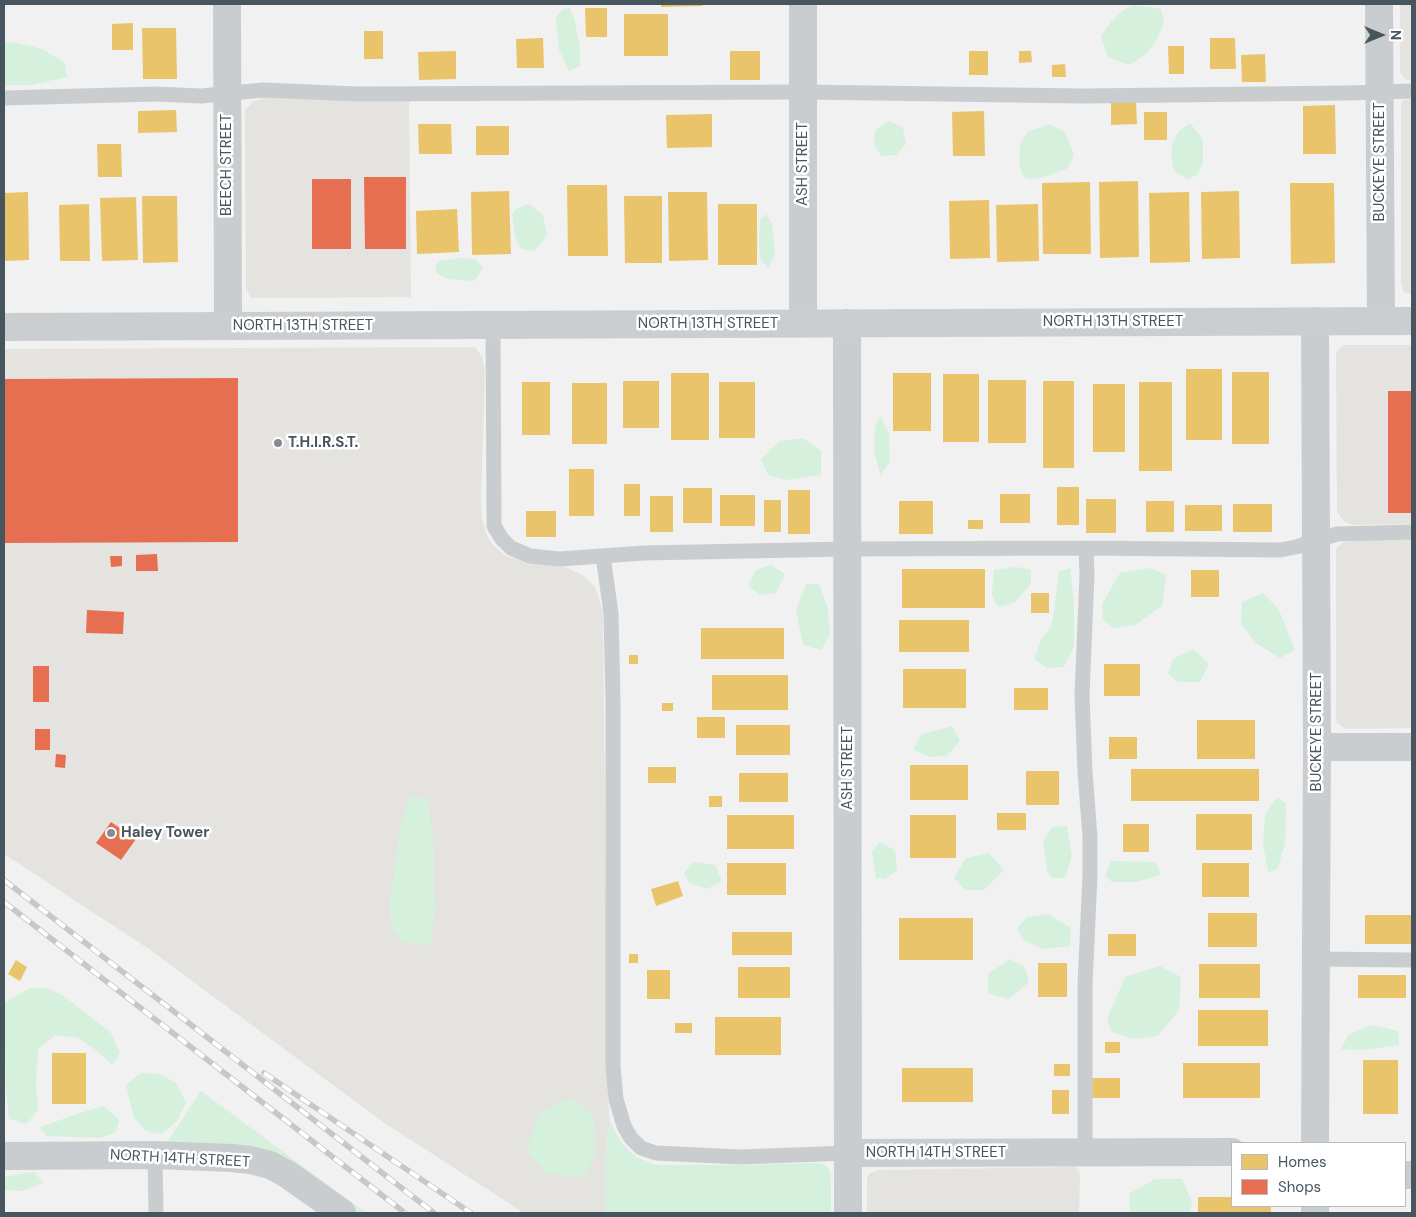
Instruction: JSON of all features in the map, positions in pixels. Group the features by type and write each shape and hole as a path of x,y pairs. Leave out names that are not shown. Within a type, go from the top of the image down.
{"main road":[{"name":"NORTH 13TH STREET","path":"4,327 1412,321"}],"street":[{"name":"BEECH STREET","path":"227,4 228,326"},
{"name":"ASH STREET","path":"803,4 804,324"},
{"name":"BUCKEYE STREET","path":"1380,4 1381,321"},
{"name":"BUCKEYE STREET","path":"1315,321 1317,540 1315,1142"},
{"name":"ASH STREET","path":"847,323 848,1213"},
{"path":"1317,747 1412,747"},
{"name":"NORTH 14TH STREET","path":"848,1153 1231,1152"},
{"name":"NORTH 14TH STREET","path":"4,1156 155,1155 232,1158 270,1166 287,1174 342,1213"}],"lane":[{"path":"4,98 156,94 201,96 263,90 358,94 803,92 1083,96 1412,91"},
{"path":"492,325 494,526 502,539 511,548 530,556 560,559 644,553 1086,548 1280,550 1337,534 1412,532"},
{"path":"1085,1153 1085,984 1090,876 1090,837 1082,695 1087,575 1086,548"},
{"name":"NORTH 14TH STREET","path":"603,556 611,613 613,702 612,1067 616,1099 624,1126 631,1138 641,1148 656,1153 741,1157 848,1153"},
{"path":"1316,959 1412,960"},
{"path":"155,1155 156,1213"}],"shaded area":[{"path":"1400,4 1412,4 1412,81 1405,79 1400,69"},
{"path":"266,97 409,101 411,297 251,298 246,289 245,110 253,102"},
{"path":"1412,99 1412,294 1404,292 1401,284 1401,104 1403,100"},
{"path":"1343,345 1412,345 1412,524 1352,525 1344,521 1337,512 1336,353"},
{"path":"475,347 482,357 485,372 481,502 482,519 487,536 493,545 506,556 529,563 566,567 584,576 595,587 603,611 608,1097 610,1122 606,1149 605,1213 524,1213 383,1122 149,949 4,854 4,349"},
{"path":"1412,539 1412,728 1346,729 1337,723 1336,717 1336,549 1342,543 1359,540"},
{"path":"1074,1167 1079,1170 1080,1176 1079,1213 867,1213 867,1178 870,1173 878,1170"}],"green space":[{"path":"1133,5 1161,9 1164,22 1157,39 1146,54 1129,65 1108,57 1101,36 1121,12"},
{"path":"570,8 580,48 580,66 569,71 559,50 556,17 563,9"},
{"path":"13,42 42,49 65,63 67,77 31,85 4,85 4,43"},
{"path":"890,121 903,128 906,144 896,155 881,156 874,144 875,130"},
{"path":"1190,123 1203,139 1203,164 1197,175 1187,179 1174,171 1171,156 1172,145 1178,132"},
{"path":"1050,124 1065,132 1074,155 1068,168 1048,176 1032,179 1023,177 1019,163 1020,144 1028,132"},
{"path":"529,204 543,215 547,235 535,251 521,249 515,237 512,214 517,208"},
{"path":"766,214 772,223 775,255 768,268 760,259 759,244 760,220"},
{"path":"460,258 476,259 483,268 474,281 448,279 437,274 435,266 440,261"},
{"path":"880,416 889,433 890,462 880,475 874,450 875,427"},
{"path":"803,438 821,451 821,475 788,480 768,475 761,459 780,441"},
{"path":"771,565 785,574 776,593 760,595 748,585 756,570"},
{"path":"1015,567 1031,569 1031,584 1014,603 998,607 992,595 994,570"},
{"path":"1070,568 1074,600 1074,646 1064,667 1047,668 1035,659 1041,639 1050,628 1053,618 1059,572"},
{"path":"1151,568 1166,575 1162,606 1135,625 1113,628 1103,619 1102,604 1120,573"},
{"path":"806,584 819,584 828,608 830,635 821,650 803,645 796,610"},
{"path":"1263,593 1279,610 1295,650 1280,658 1256,643 1241,624 1242,602"},
{"path":"1193,649 1209,664 1200,682 1178,682 1168,674 1173,659"},
{"path":"952,726 960,741 947,756 930,757 913,750 922,734"},
{"path":"409,797 428,798 433,838 435,911 430,946 403,942 391,928 390,901 400,828"},
{"path":"1277,797 1286,803 1285,845 1277,869 1268,872 1263,843 1265,815"},
{"path":"1067,826 1072,856 1065,878 1052,878 1047,871 1043,842 1052,827"},
{"path":"879,842 895,850 897,870 885,879 876,878 872,852"},
{"path":"989,853 1004,870 984,890 965,890 954,878 966,858"},
{"path":"1111,861 1156,862 1161,875 1136,882 1112,882 1105,876"},
{"path":"694,862 715,865 722,881 707,889 688,882 684,873"},
{"path":"1048,914 1071,928 1070,946 1044,949 1026,942 1017,929 1027,917"},
{"path":"1010,959 1025,967 1029,982 1009,999 988,994 988,974"},
{"path":"1160,966 1181,977 1179,1010 1158,1036 1133,1039 1112,1032 1107,1019 1125,977"},
{"path":"30,988 47,988 64,996 111,1033 120,1053 112,1065 96,1050 78,1038 55,1035 38,1049 36,1083 38,1109 27,1124 9,1119 6,1091 4,1003"},
{"path":"1371,1025 1398,1031 1399,1045 1363,1050 1341,1049 1348,1035"},
{"path":"141,1073 159,1074 175,1082 186,1102 177,1121 162,1134 146,1131 134,1118 126,1085"},
{"path":"201,1091 367,1213 354,1213 233,1146 167,1142"},
{"path":"571,1097 594,1116 596,1153 585,1176 548,1174 526,1151 540,1112"},
{"path":"104,1106 119,1120 116,1132 100,1138 46,1136 40,1127 83,1112"},
{"path":"610,1122 622,1144 638,1158 657,1165 816,1163 825,1165 829,1169 831,1177 831,1213 605,1213 606,1149"},
{"path":"34,1172 44,1183 21,1191 4,1190 4,1177"},
{"path":"1155,1179 1182,1179 1192,1202 1190,1213 1130,1213 1129,1194"}],"building: Homes":[{"path":"661,4 703,4 703,6 661,7"},
{"path":"585,8 607,8 607,37 586,37"},
{"path":"624,14 668,14 668,56 624,56"},
{"path":"133,23 133,50 112,50 112,24"},
{"path":"142,28 176,28 177,79 143,79"},
{"path":"364,31 383,31 383,59 364,59"},
{"path":"543,38 544,68 517,68 516,39"},
{"path":"1210,38 1235,38 1236,69 1210,69"},
{"path":"1168,46 1184,46 1184,74 1169,74"},
{"path":"456,51 456,79 419,80 418,52"},
{"path":"730,51 760,51 760,80 730,80"},
{"path":"969,51 988,51 988,75 969,75"},
{"path":"1019,51 1031,51 1032,62 1019,63"},
{"path":"1265,54 1266,82 1242,82 1241,55"},
{"path":"1065,64 1066,77 1052,77 1052,65"},
{"path":"1111,102 1136,102 1137,124 1111,125"},
{"path":"1335,105 1336,154 1303,154 1303,106"},
{"path":"176,110 177,132 138,133 138,111"},
{"path":"984,111 985,156 953,156 952,112"},
{"path":"1144,112 1167,112 1167,140 1144,140"},
{"path":"712,114 712,147 667,148 666,115"},
{"path":"418,124 451,124 452,154 419,154"},
{"path":"476,126 509,126 509,155 476,155"},
{"path":"97,144 121,144 122,177 98,177"},
{"path":"1138,181 1139,257 1100,258 1099,182"},
{"path":"1090,182 1091,254 1043,254 1042,183"},
{"path":"1290,183 1334,183 1335,263 1291,264"},
{"path":"567,185 607,185 608,256 568,256"},
{"path":"509,191 511,254 472,255 471,192"},
{"path":"1239,191 1240,258 1202,259 1201,192"},
{"path":"28,192 29,260 4,261 4,193"},
{"path":"668,192 707,192 708,260 669,261"},
{"path":"1189,192 1190,262 1150,263 1149,193"},
{"path":"142,196 177,196 178,262 143,263"},
{"path":"624,196 662,196 662,263 625,263"},
{"path":"136,197 138,260 102,261 100,198"},
{"path":"989,200 990,258 950,259 949,201"},
{"path":"89,204 90,261 60,261 59,205"},
{"path":"718,204 757,204 757,265 718,265"},
{"path":"1038,204 1039,261 997,262 996,205"},
{"path":"457,209 459,252 417,254 416,211"},
{"path":"1186,369 1222,369 1222,440 1186,440"},
{"path":"1232,372 1269,372 1269,444 1232,444"},
{"path":"671,373 709,373 709,440 671,440"},
{"path":"893,373 931,373 931,431 893,431"},
{"path":"943,374 979,374 979,442 943,442"},
{"path":"988,380 1026,380 1026,443 988,443"},
{"path":"623,381 659,381 659,428 623,428"},
{"path":"1043,381 1074,381 1074,468 1043,468"},
{"path":"522,382 550,382 550,435 522,435"},
{"path":"719,382 755,382 755,438 719,438"},
{"path":"1139,382 1172,382 1172,471 1139,471"},
{"path":"572,383 607,383 607,444 572,444"},
{"path":"1093,384 1125,384 1125,452 1093,452"},
{"path":"569,469 594,469 594,516 569,516"},
{"path":"624,484 640,484 640,516 624,516"},
{"path":"1057,487 1079,487 1079,525 1057,525"},
{"path":"683,488 712,488 712,523 683,523"},
{"path":"788,490 810,490 810,534 788,534"},
{"path":"1000,494 1030,494 1030,523 1000,523"},
{"path":"720,495 755,495 755,526 720,526"},
{"path":"650,496 673,496 673,532 650,532"},
{"path":"1086,499 1116,499 1116,533 1086,533"},
{"path":"764,500 781,500 781,532 764,532"},
{"path":"899,501 933,501 933,534 899,534"},
{"path":"1146,501 1174,501 1174,532 1146,532"},
{"path":"1233,504 1272,504 1272,532 1233,532"},
{"path":"1185,505 1222,505 1222,531 1185,531"},
{"path":"526,511 556,511 556,537 526,537"},
{"path":"968,520 983,520 983,529 968,529"},
{"path":"902,569 985,569 985,608 902,608"},
{"path":"1191,570 1219,570 1219,597 1191,597"},
{"path":"1031,593 1049,593 1049,613 1031,613"},
{"path":"899,620 969,620 969,652 899,652"},
{"path":"701,628 784,628 784,659 701,659"},
{"path":"629,655 638,655 638,664 629,664"},
{"path":"1104,664 1140,664 1140,696 1104,696"},
{"path":"903,669 966,669 966,708 903,708"},
{"path":"712,675 788,675 788,710 712,710"},
{"path":"1014,688 1048,688 1048,710 1014,710"},
{"path":"662,703 673,703 673,711 662,711"},
{"path":"697,717 725,717 725,738 697,738"},
{"path":"1197,720 1255,720 1255,759 1197,759"},
{"path":"736,725 790,725 790,755 736,755"},
{"path":"1109,737 1137,737 1137,759 1109,759"},
{"path":"910,765 968,765 968,800 910,800"},
{"path":"648,767 676,767 676,783 648,783"},
{"path":"1131,769 1259,769 1259,801 1131,801"},
{"path":"1026,771 1059,771 1059,805 1026,805"},
{"path":"739,773 788,773 788,802 739,802"},
{"path":"709,796 722,796 722,807 709,807"},
{"path":"997,813 1026,813 1026,830 997,830"},
{"path":"1196,814 1252,814 1252,850 1196,850"},
{"path":"727,815 794,815 794,849 727,849"},
{"path":"910,815 956,815 956,858 910,858"},
{"path":"1123,824 1149,824 1149,852 1123,852"},
{"path":"727,863 786,863 786,895 727,895"},
{"path":"1202,863 1249,863 1249,897 1202,897"},
{"path":"678,881 683,896 656,906 651,889"},
{"path":"1208,913 1257,913 1257,947 1208,947"},
{"path":"1365,915 1412,915 1412,944 1365,944"},
{"path":"899,918 973,918 973,960 899,960"},
{"path":"732,932 792,932 792,955 732,955"},
{"path":"1108,934 1136,934 1136,956 1108,956"},
{"path":"629,954 638,954 638,963 629,963"},
{"path":"16,960 27,967 20,981 8,974"},
{"path":"1038,963 1067,963 1067,997 1038,997"},
{"path":"1199,964 1260,964 1260,998 1199,998"},
{"path":"738,967 790,967 790,998 738,998"},
{"path":"647,970 670,970 670,999 647,999"},
{"path":"1358,975 1406,975 1406,998 1358,998"},
{"path":"1198,1010 1268,1010 1268,1046 1198,1046"},
{"path":"715,1017 781,1017 781,1055 715,1055"},
{"path":"675,1023 692,1023 692,1033 675,1033"},
{"path":"1105,1042 1120,1042 1120,1053 1105,1053"},
{"path":"52,1053 86,1053 86,1104 52,1104"},
{"path":"1363,1060 1398,1060 1398,1114 1363,1114"},
{"path":"1183,1063 1260,1063 1260,1098 1183,1098"},
{"path":"1054,1064 1070,1064 1070,1076 1054,1076"},
{"path":"902,1068 973,1068 973,1102 902,1102"},
{"path":"1091,1078 1120,1078 1120,1098 1091,1098"},
{"path":"1052,1090 1069,1090 1069,1114 1052,1114"},
{"path":"1198,1197 1231,1197 1231,1207 1271,1207 1271,1213 1198,1213"}],"building: Shops":[{"path":"364,177 406,177 406,249 365,249"},
{"path":"312,179 351,179 351,249 312,249"},
{"path":"238,378 238,542 4,543 4,379"},
{"path":"1388,391 1412,391 1412,513 1388,513"},
{"path":"157,554 158,571 136,571 136,555"},
{"path":"110,556 122,556 122,566 111,567"},
{"path":"87,610 124,612 123,634 86,633"},
{"path":"33,666 49,666 49,702 33,702"},
{"path":"35,729 50,729 50,750 35,750"},
{"path":"56,754 66,755 65,768 55,767"},
{"path":"111,822 136,839 121,860 96,843"}],"railway":[{"path":"4,880 434,1213"},
{"path":"4,902 405,1213"},
{"path":"264,1073 471,1213"}],"place":[{"name":"T.H.I.R.S.T.","path":"278,443"},
{"name":"Haley Tower","path":"111,833"}]}
